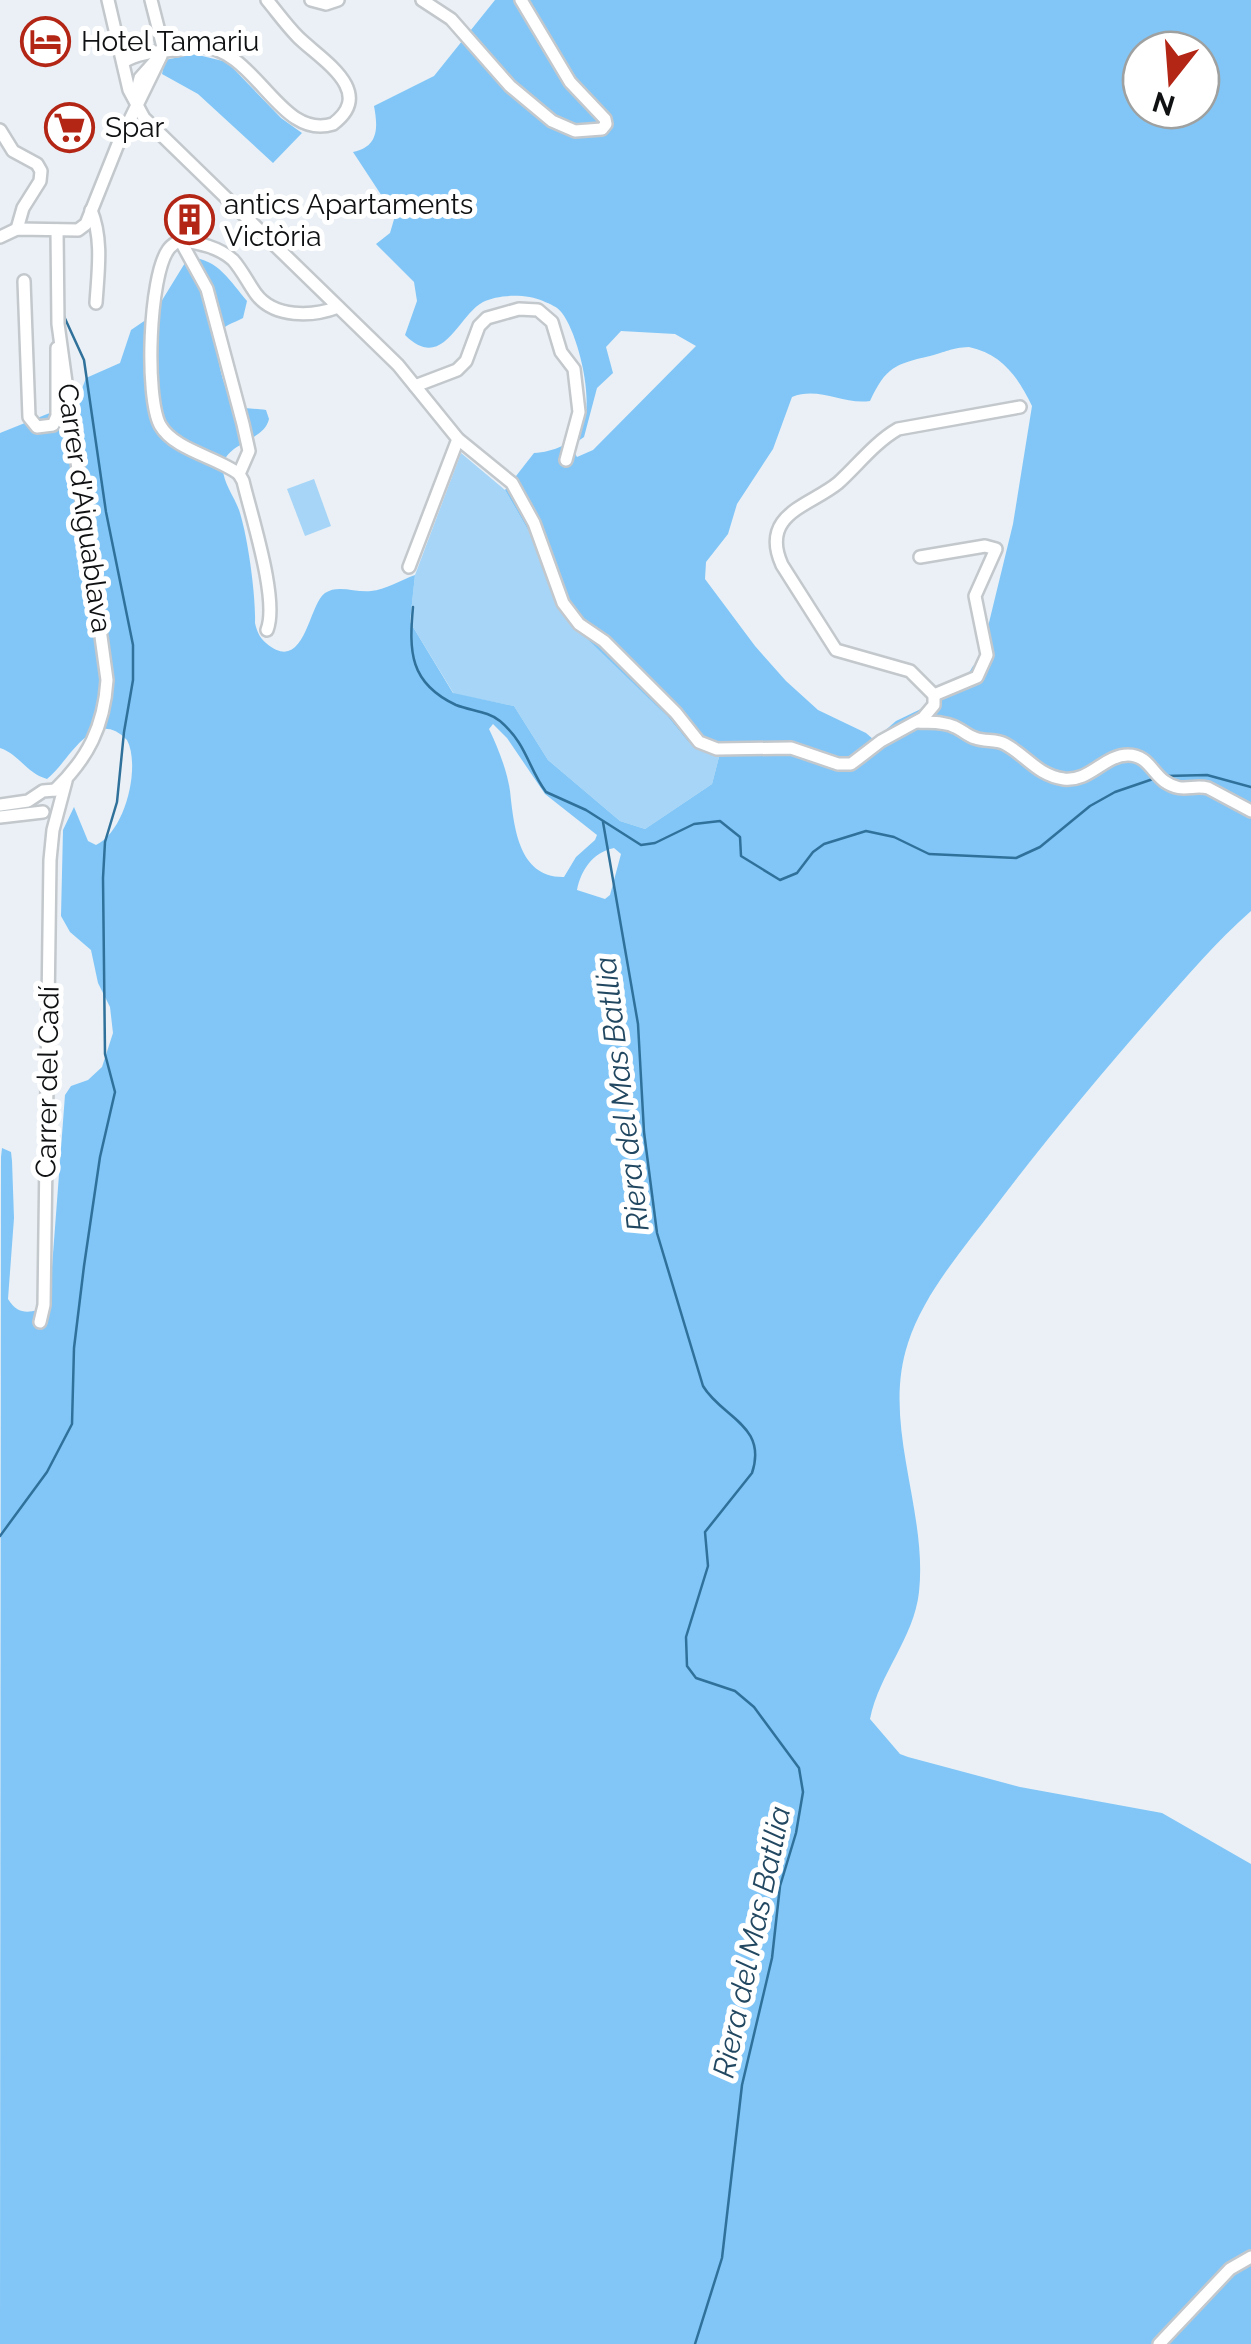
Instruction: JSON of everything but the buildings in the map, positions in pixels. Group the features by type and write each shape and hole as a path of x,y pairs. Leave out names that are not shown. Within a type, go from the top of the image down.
{"street":[{"path":"108,0 136,107 415,386 458,439 503,474 518,492 534,523 563,602 579,624 624,660 699,742 728,749 791,748 838,764 851,764 881,741 916,722 934,705 934,695 910,670 836,650 776,554 778,534 791,510 837,484 898,429 1020,408"},
{"path":"0,237 17,229 83,228 136,107 166,52 151,0"},
{"path":"123,62 143,54 198,46 220,52 245,65 296,119 314,127 333,124 346,108 343,76 296,36 267,0"},
{"path":"318,1 338,0"},
{"path":"422,0 434,4 451,19 510,86 552,121 575,131 602,129 605,119 570,82 521,0"},
{"path":"0,130 13,150 37,164 40,171 40,180 29,194 17,229"},
{"path":"92,210 98,245 96,303"},
{"name":"Carrer d'Aiguablava","path":"55,798 91,748 100,727 106,680 58,324 57,230"},
{"path":"180,240 213,248 229,257 255,293 271,307 314,314 338,307"},
{"path":"180,240 167,251 156,285 151,323 156,413 168,435 239,474 243,481 270,599 271,620 267,630"},
{"path":"180,240 207,288 243,424 249,451 239,474"},
{"path":"24,281 29,417 37,427 52,425 58,416 58,324"},
{"path":"415,386 457,370 466,361 479,326 487,318 519,309 538,310 552,322 561,352 574,369 579,412 566,460"},
{"path":"410,567 458,439"},
{"path":"920,557 985,546 996,549 976,596 987,656 976,676 934,695"},
{"path":"916,722 942,722 972,738 1004,743 1044,774 1062,779 1079,779 1132,755 1150,764 1160,779 1169,784 1185,790 1208,788 1251,811"},
{"path":"0,806 55,798 54,814 0,818"},
{"name":"Carrer del Cadí","path":"40,1322 44,1305 51,842 55,798 38,802 50,827 51,842"},
{"path":"1159,2344 1230,2269 1251,2257"}],"shaded area":[{"path":"495,0 1251,0 1251,911 1191,972 1056,1130 947,1270 915,1324 901,1374 900,1405 917,1530 919,1592 911,1625 870,1719 900,1754 1020,1787 1162,1813 1251,1864 1251,2344 0,2344 1,1157 2,1148 11,1152 14,1218 8,1299 21,1311 49,1307 65,1095 71,1086 88,1080 102,1067 113,1033 110,1007 98,983 91,950 70,932 61,916 63,830 74,807 88,841 96,845 106,838 128,798 132,766 127,740 115,731 103,729 82,740 47,779 0,748 0,433 77,402 86,378 120,363 131,330 153,315 188,258 207,261 247,301 243,318 225,327 218,336 227,392 235,404 266,410 269,419 260,433 229,453 223,469 243,524 255,623 264,641 279,651 289,651 297,645 319,600 330,590 376,590 415,575 410,622 453,693 514,706 548,760 620,821 645,829 712,784 719,757 689,743 667,716 570,622 559,606 532,537 505,490 534,453 563,446 583,424 587,399 583,367 562,313 536,299 505,296 483,302 440,345 418,345 405,335 417,301 414,282 376,244 390,233 395,216 353,152 368,146 375,135 374,106 434,76","holes":["621,331 675,334 696,346 593,450 577,457 571,446 584,437 597,388 613,373 606,347","969,347 1000,361 1015,376 1032,406 1013,524 985,639 987,655 973,666 958,691 896,721 874,740 818,710 786,681 705,579 706,562 728,534 737,504 773,449 792,397 821,394 870,401 893,369","493,724 507,738 545,794 597,835 564,877 537,869 521,848 507,775 489,729","614,848 621,854 610,895 605,899 577,890 594,858"]},
{"path":"194,54 227,62 281,118 302,133 273,163 198,94 162,74 165,60"},
{"path":"461,453 505,490 532,537 559,606 689,743 719,757 712,784 645,829 620,821 548,760 514,706 454,694 410,622 415,575"},
{"path":"314,479 331,526 305,536 287,489"}],"waterway":[{"path":"0,1536 47,1472 72,1424 74,1348 84,1266 100,1157 115,1092 105,1054 103,878 105,842 117,802 133,680 133,645 106,512 84,360 62,312"},
{"path":"413,607 412,652 421,676 440,696 500,721 522,747 546,792 586,810 641,845 655,843 694,824 720,821 740,837 741,856 780,880 797,873 824,844 866,831 894,837 929,854 1016,858 1040,847 1090,806 1115,792 1153,779"},
{"path":"1166,776 1207,775 1251,787"},
{"name":"Riera del Mas Batllia","path":"603,822 638,1024 644,1132 657,1233 703,1386 740,1423 754,1444 752,1473 705,1532 708,1566 686,1637 687,1666 696,1678 735,1691 754,1707 799,1768 803,1792 780,1886 772,1958 742,2085 722,2258 695,2344"}],"place":[{"name":"Hotel Tamariu","path":"46,41"},
{"name":"Spar","path":"70,127"},
{"name":"antics Apartaments Victòria","path":"189,220"}]}
